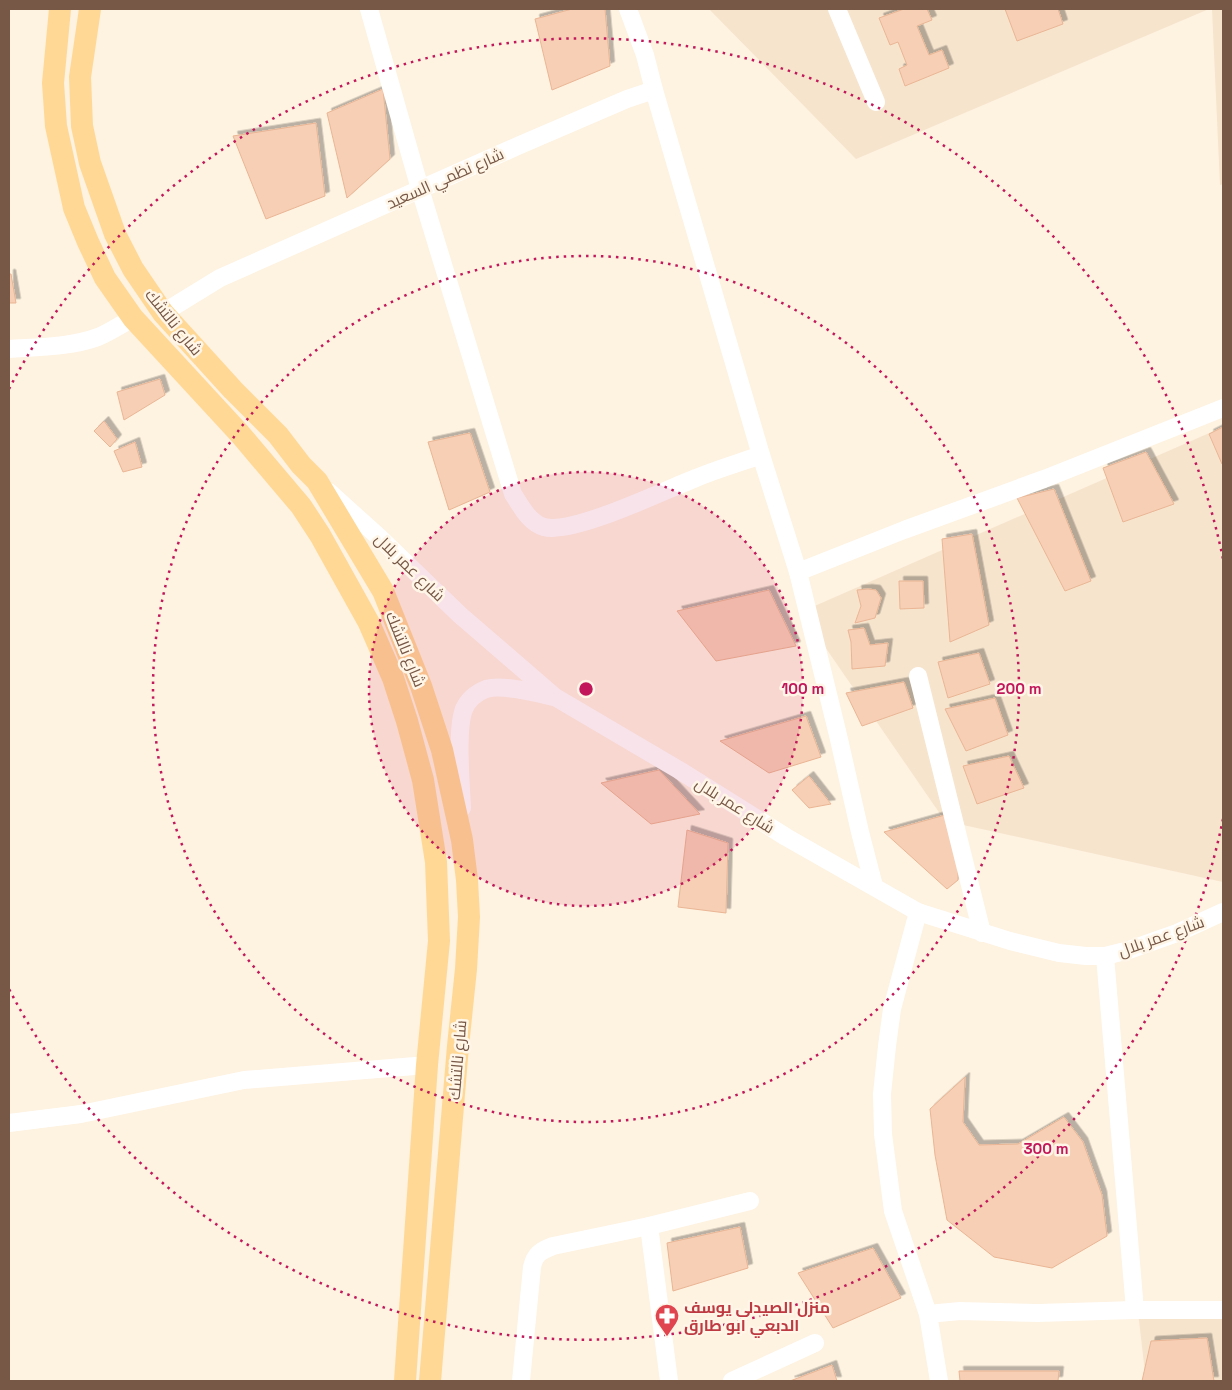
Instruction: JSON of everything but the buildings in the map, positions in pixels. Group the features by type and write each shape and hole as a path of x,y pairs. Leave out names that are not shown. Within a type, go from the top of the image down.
{"main road":[{"name":"شارع نالتشك","path":"60,9 53,83 56,126 74,208 88,242 106,278 133,318 240,434 301,506 320,535 369,623 393,678 423,780 436,862 439,941 427,1065 405,1381"},
{"name":"شارع نالتشك","path":"90,9 80,77 82,126 90,163 115,234 133,269 163,313 233,390 278,435 316,481 382,591 421,686 442,750 462,840 469,917 430,1381"}],"street":[{"path":"370,9 420,189 513,494 532,521 543,527 558,528 573,525 611,512 716,470 761,455"},
{"path":"628,9 645,54 761,455 798,572 874,886"},
{"path":"837,9 876,102"},
{"name":"شارع نظمي السعيد","path":"163,313 220,278 618,103 654,90"},
{"path":"9,349 53,346 88,340 133,318"},
{"path":"798,572 904,530 1044,479 1223,408"},
{"name":"شارع عمر بلال","path":"316,481 380,538 460,615 555,697 679,770 786,837 918,912 1010,941 1059,953 1086,956 1105,956 1129,950 1177,933 1223,912"},
{"path":"918,676 982,933"},
{"path":"462,840 460,737 464,710 472,697 488,689 512,688 555,697"},
{"path":"918,912 892,1009 889,1028 882,1094 883,1134 893,1211 928,1314 939,1381"},
{"path":"1105,956 1135,1310"},
{"path":"9,1123 81,1114 244,1080 427,1065"},
{"path":"521,1381 532,1267 535,1257 539,1252 552,1246 649,1226 750,1201"},
{"path":"649,1226 669,1381"},
{"path":"928,1314 960,1311 1038,1313 1223,1310"},
{"path":"732,1381 815,1343"}],"shaded area":[{"path":"709,9 1209,9 856,159"},
{"path":"1212,9 1223,9 1223,184 1220,185"},
{"path":"1223,427 1223,882 945,821 801,612"},
{"path":"1138,1312 1223,1319 1223,1381 1146,1381"}],"place":[{"name":"منزل الصيدلي يوسف الدبعي ابو طارق","path":"667,1337"}]}
